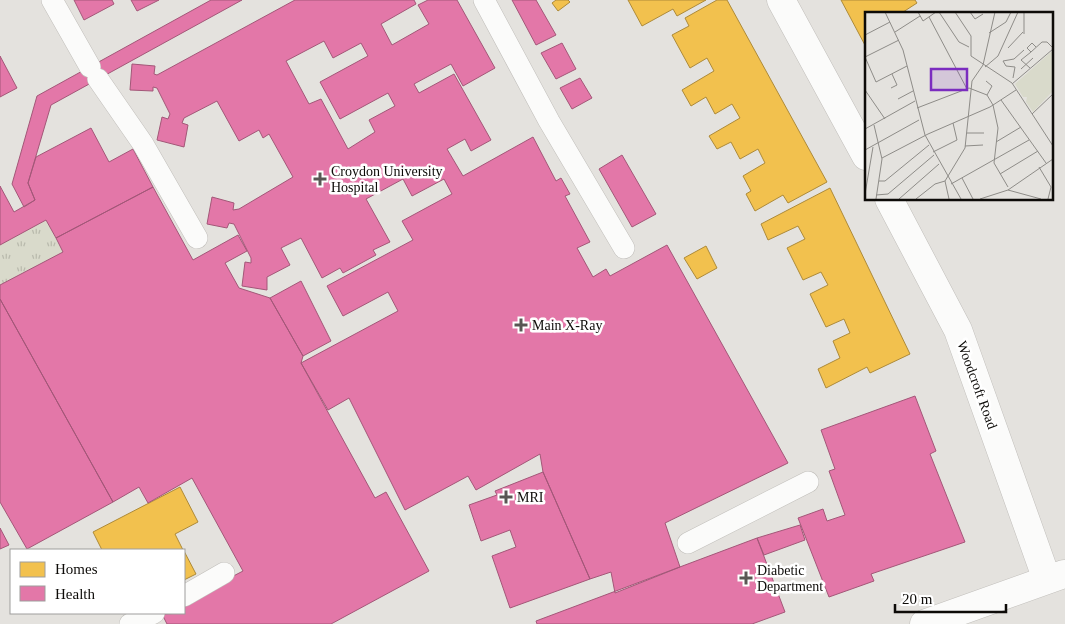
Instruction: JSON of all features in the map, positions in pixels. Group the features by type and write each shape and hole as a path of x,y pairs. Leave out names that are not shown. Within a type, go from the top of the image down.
{"street":[{"path":"781,0 865,154"},
{"name":"Woodcroft Road","path":"889,200 958,330 1056,577"},
{"path":"924,624 1056,577"}],"lane":[{"path":"52,0 94,73 143,144 196,238"},
{"path":"484,0 549,121 624,248"},
{"path":"688,543 808,482"},
{"path":"185,595 224,573"},
{"path":"130,624 152,614"}],"green space":[{"path":"46,220 63,252 0,285 0,245"}],"building: Homes":[{"path":"556,0 568,0 570,2 558,11 552,3"},
{"path":"628,0 706,0 677,16 673,9 642,26"},
{"path":"717,0 727,0 827,182 788,203 783,195 755,211 746,194 751,191 743,176 765,163 758,149 740,159 731,142 717,149 709,136 740,118 732,104 715,114 706,97 691,106 682,90 714,71 707,58 690,68 672,35 689,26 685,18"},
{"path":"841,0 915,0 917,3 903,12 865,12 865,45"},
{"path":"830,188 910,354 870,373 867,367 826,388 818,369 840,358 833,341 850,333 844,319 826,327 810,294 828,285 821,272 803,280 787,248 805,239 798,226 768,240 761,224"},
{"path":"706,246 717,268 697,279 684,258"},
{"path":"180,487 198,522 175,534 182,549 102,549 93,532"},
{"path":"185,553 196,574 185,580"}],"building: Health":[{"path":"74,0 112,0 114,4 84,20"},
{"path":"131,0 159,0 137,11"},
{"path":"211,0 242,0 51,105 28,183 35,200 24,207 12,184 37,96"},
{"path":"295,0 414,0 416,4 381,24 392,45 429,24 418,5 428,0 457,0 495,68 463,86 451,64 414,84 419,93 454,74 491,140 471,151 465,139 447,149 463,176 533,137 556,181 561,178 570,194 565,196 590,242 577,248 593,277 606,269 610,276 667,245 788,463 665,523 680,567 615,593 611,572 590,579 543,472 540,454 476,490 468,476 405,510 349,398 328,410 301,363 398,311 388,292 343,316 327,286 413,240 402,221 452,194 444,179 412,196 403,179 366,199 390,242 373,250 376,255 343,273 340,268 322,278 301,238 281,248 290,265 267,277 267,290 242,286 245,262 251,263 251,258 234,224 229,223 227,228 207,224 212,197 234,203 233,210 239,209 293,177 269,134 263,138 259,130 239,141 217,101 184,118 182,123 188,125 184,147 157,140 162,117 168,119 170,114 157,88 153,87 153,91 130,90 132,64 155,66 154,74 157,75","holes":["324,41 333,58 361,43 368,56 320,82 340,119 388,93 395,106 369,120 375,132 348,149 321,99 309,104 286,61"]},
{"path":"512,0 536,0 556,35 536,45"},
{"path":"562,43 576,69 556,79 541,53"},
{"path":"0,56 17,88 0,97"},
{"path":"580,78 592,98 572,109 560,88"},
{"path":"91,128 109,162 133,149 153,187 56,238 46,220 0,245 0,186 14,212 35,200 28,183 36,157"},
{"path":"622,155 656,214 632,227 599,169"},
{"path":"153,187 193,260 238,235 247,251 225,263 239,288 270,298 303,356 301,363 375,498 386,492 429,571 331,624 167,624 162,614 185,614 185,601 243,571 192,478 148,503 139,487 113,502 0,299 0,285 63,252 56,238"},
{"path":"301,281 331,341 303,356 270,298"},
{"path":"0,299 113,502 27,549 0,502"},
{"path":"915,396 936,451 930,454 965,542 871,574 874,581 829,597 798,518 823,509 827,521 845,515 829,471 835,469 821,430"},
{"path":"543,472 590,579 510,608 492,556 516,547 510,530 481,541 469,505 497,495 495,491"},
{"path":"800,525 805,540 764,555 757,538"},
{"path":"0,528 9,545 0,549"},
{"path":"757,538 785,612 752,624 537,624 536,621"}],"place":[{"name":"Croydon University Hospital","path":"320,179"},
{"name":"Main X-Ray","path":"521,325"},
{"name":"MRI","path":"506,497"},
{"name":"Diabetic Department","path":"746,578"}]}
